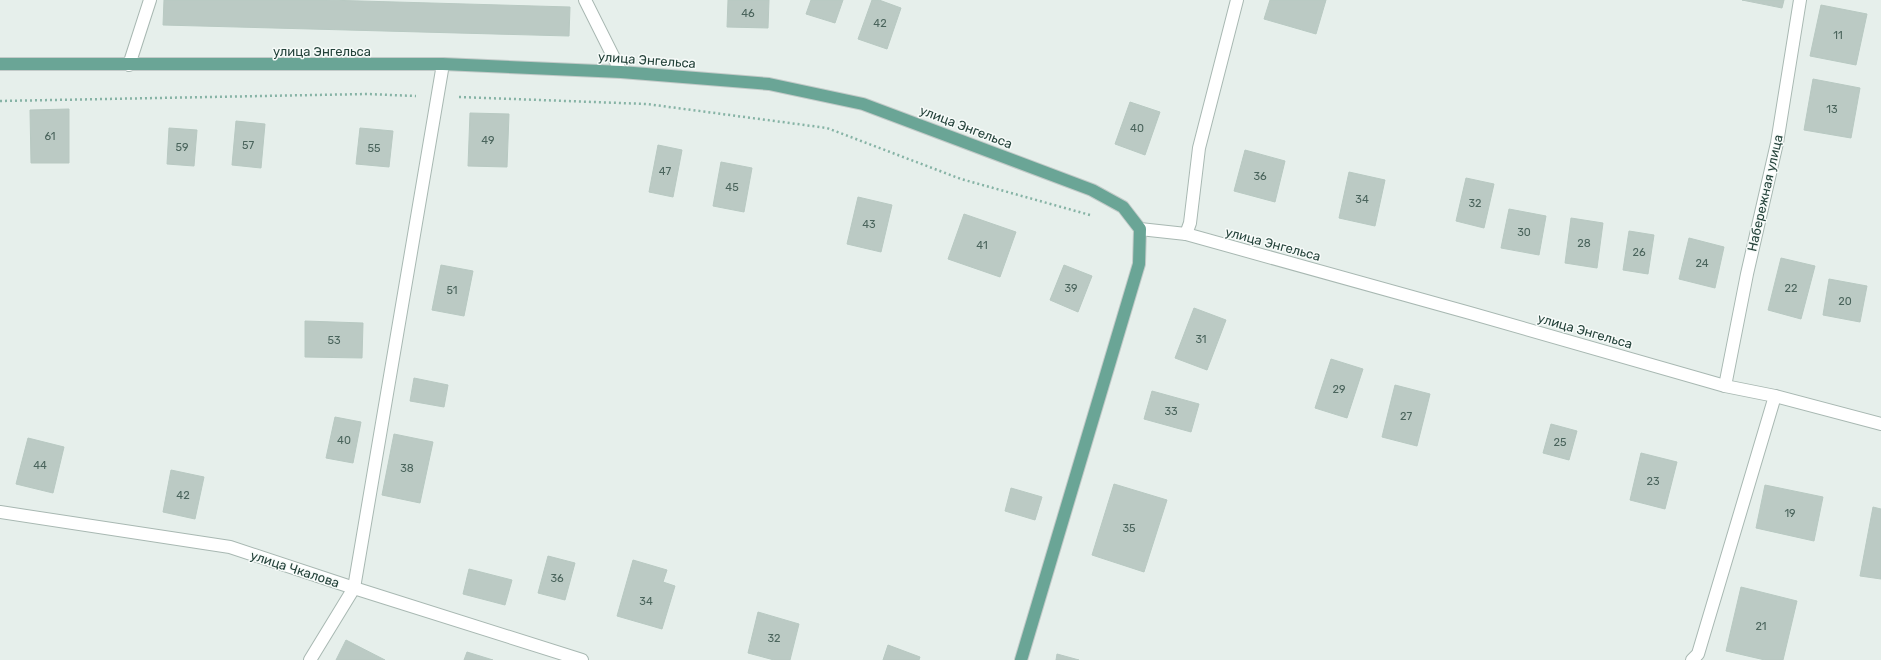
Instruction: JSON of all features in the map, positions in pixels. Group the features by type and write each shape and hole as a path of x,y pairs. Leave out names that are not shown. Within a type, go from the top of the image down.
{"main road":[{"name":"улица Энгельса","path":"0,64 443,64 621,72 768,84 863,104 1092,190 1123,207 1140,229"},
{"path":"1021,660 1139,264 1140,229"}],"street":[{"path":"129,65 150,0"},
{"path":"585,0 621,72"},
{"path":"1186,234 1190,222 1199,148 1237,0"},
{"name":"Набережная улица","path":"1725,386 1747,274 1777,143 1800,0"},
{"path":"310,660 354,588 443,64"},
{"name":"улица Энгельса","path":"1140,229 1186,234 1462,310 1725,386 1775,396 1881,424"},
{"path":"1692,660 1698,654 1775,396"},
{"name":"улица Чкалова","path":"0,512 230,547 582,660"}],"path":[{"path":"0,101 367,94 422,96"},
{"path":"453,97 647,104 827,128 961,179 1095,217"}],"building":[{"path":"164,0 326,0 570,7 569,36 163,25"},
{"path":"728,0 769,0 768,28 727,27"},
{"path":"811,0 843,0 835,23 806,14"},
{"path":"872,0 879,0 901,8 887,49 858,39"},
{"path":"1270,0 1326,0 1316,34 1264,19"},
{"path":"1742,0 1784,0 1782,8"},
{"path":"1821,5 1867,14 1856,65 1810,56"},
{"path":"1813,79 1860,88 1851,138 1804,130"},
{"path":"1130,102 1160,112 1145,155 1115,144"},
{"path":"69,109 69,163 31,163 30,110"},
{"path":"470,113 509,114 507,167 468,166"},
{"path":"236,121 265,124 261,168 232,165"},
{"path":"169,128 197,130 194,166 167,164"},
{"path":"360,128 393,131 389,167 356,164"},
{"path":"658,145 682,150 673,197 649,192"},
{"path":"1245,150 1285,161 1275,202 1234,191"},
{"path":"721,162 752,168 744,212 713,206"},
{"path":"1349,172 1385,180 1375,226 1339,218"},
{"path":"1466,178 1494,184 1484,228 1456,221"},
{"path":"858,197 892,205 881,252 847,244"},
{"path":"1509,209 1546,216 1539,255 1501,248"},
{"path":"964,214 1016,232 1000,277 948,259"},
{"path":"1571,218 1603,223 1597,268 1565,263"},
{"path":"1629,231 1654,235 1648,274 1623,270"},
{"path":"1689,238 1724,247 1715,288 1679,279"},
{"path":"1781,258 1815,266 1801,319 1768,310"},
{"path":"441,265 473,271 464,316 432,310"},
{"path":"1064,265 1092,276 1078,312 1050,300"},
{"path":"1829,279 1867,286 1860,322 1823,315"},
{"path":"1194,308 1226,320 1207,370 1175,358"},
{"path":"305,321 363,323 362,358 305,357"},
{"path":"1331,359 1363,369 1347,418 1315,408"},
{"path":"414,378 448,385 444,407 410,401"},
{"path":"1395,385 1430,394 1417,446 1382,437"},
{"path":"1152,391 1199,404 1191,432 1144,419"},
{"path":"335,417 361,422 353,463 326,458"},
{"path":"1551,424 1577,431 1569,460 1543,453"},
{"path":"394,434 433,442 420,503 382,495"},
{"path":"28,438 64,447 53,493 16,484"},
{"path":"1641,453 1677,462 1665,509 1630,500"},
{"path":"171,470 204,477 195,519 163,512"},
{"path":"1114,484 1167,500 1144,572 1092,555"},
{"path":"1765,485 1823,497 1814,541 1756,528"},
{"path":"1011,488 1042,497 1035,520 1005,511"},
{"path":"1873,507 1881,509 1881,579 1860,576"},
{"path":"548,556 575,563 565,600 538,593"},
{"path":"633,560 667,570 663,582 675,586 662,629 617,616"},
{"path":"469,569 512,580 505,605 463,594"},
{"path":"1741,587 1797,601 1783,660 1765,660 1726,651"},
{"path":"758,612 799,624 790,660 774,660 748,653"},
{"path":"346,640 385,660 336,660"},
{"path":"888,645 920,657 919,660 883,660"},
{"path":"467,652 493,660 464,660"},
{"path":"1057,654 1079,660 1056,660"}]}
